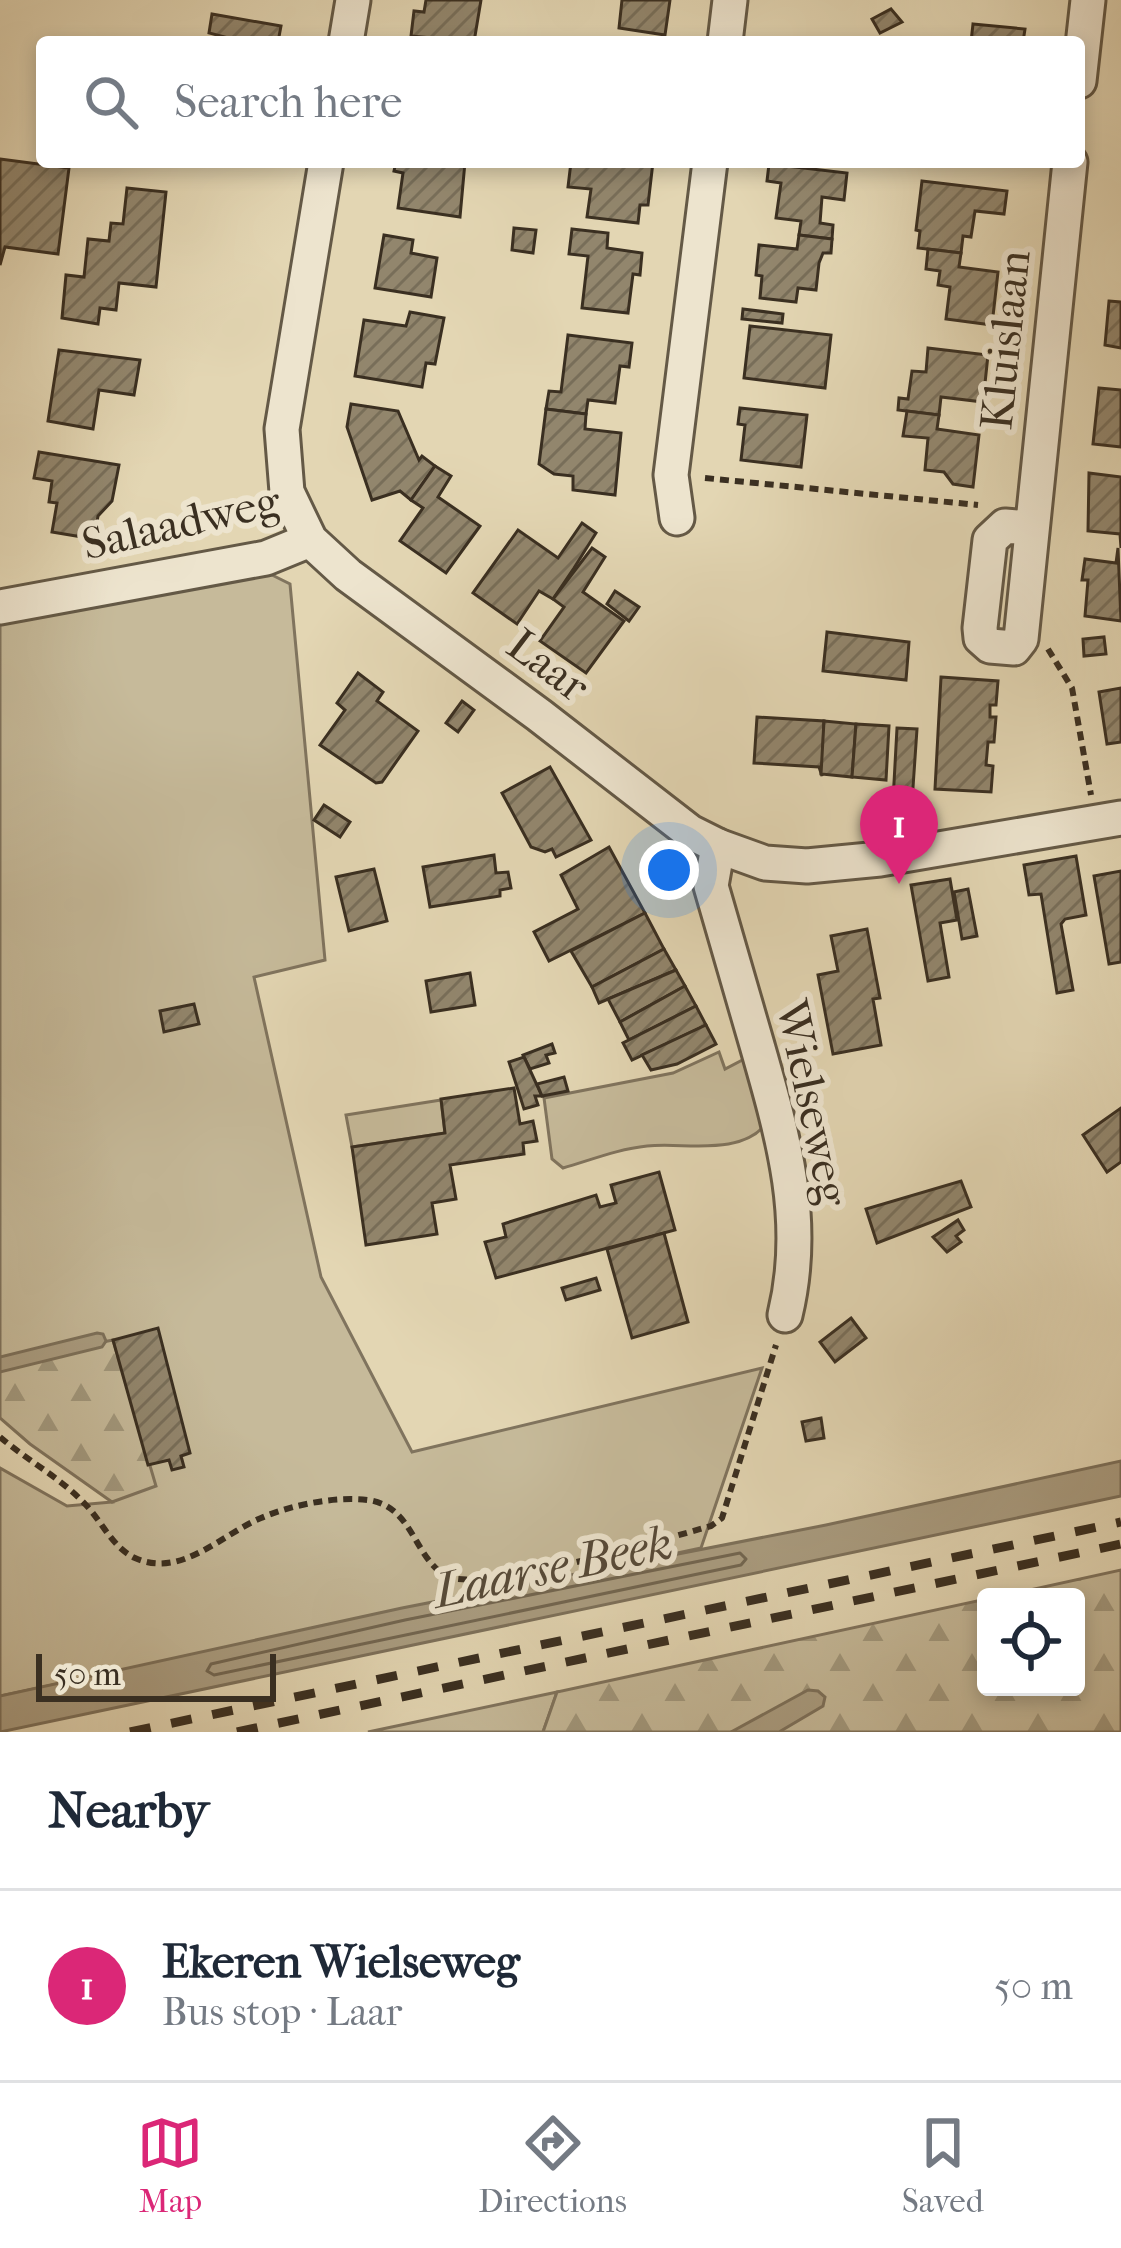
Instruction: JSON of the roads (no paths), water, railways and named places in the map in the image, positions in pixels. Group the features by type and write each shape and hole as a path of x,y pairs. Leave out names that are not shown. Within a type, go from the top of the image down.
{"street":[{"path":"347,36 353,0"},
{"path":"725,36 730,0"},
{"path":"1084,36 1088,0"},
{"name":"Laar","path":"325,168 282,429 287,492 310,540 348,575 689,832 765,863 807,866 880,859 1108,820"},
{"path":"677,518 671,475 709,168"},
{"name":"Kluislaan","path":"1023,629 1014,648 1001,649 981,638 980,628 990,540 1005,526 1033,519 1069,168"},
{"name":"Salaadweg","path":"0,607 266,558 310,540"},
{"name":"Wielseweg","path":"718,846 711,886 782,1130 796,1212 785,1315"}],"water":[{"path":"97,1333 106,1341 102,1347 0,1372 0,1357"},
{"path":"1121,1461 1121,1496 0,1732 0,1696 402,1608 826,1525"},
{"path":"808,1690 825,1697 823,1706 779,1732 731,1732"}],"railway":[{"path":"130,1732 1121,1522"},
{"path":"237,1732 1121,1544"}],"place":[{"name":"Ekeren Wielseweg","path":"899,884"}],"water label":[{"name":"Laarse Beek","path":"553,1567"}]}
